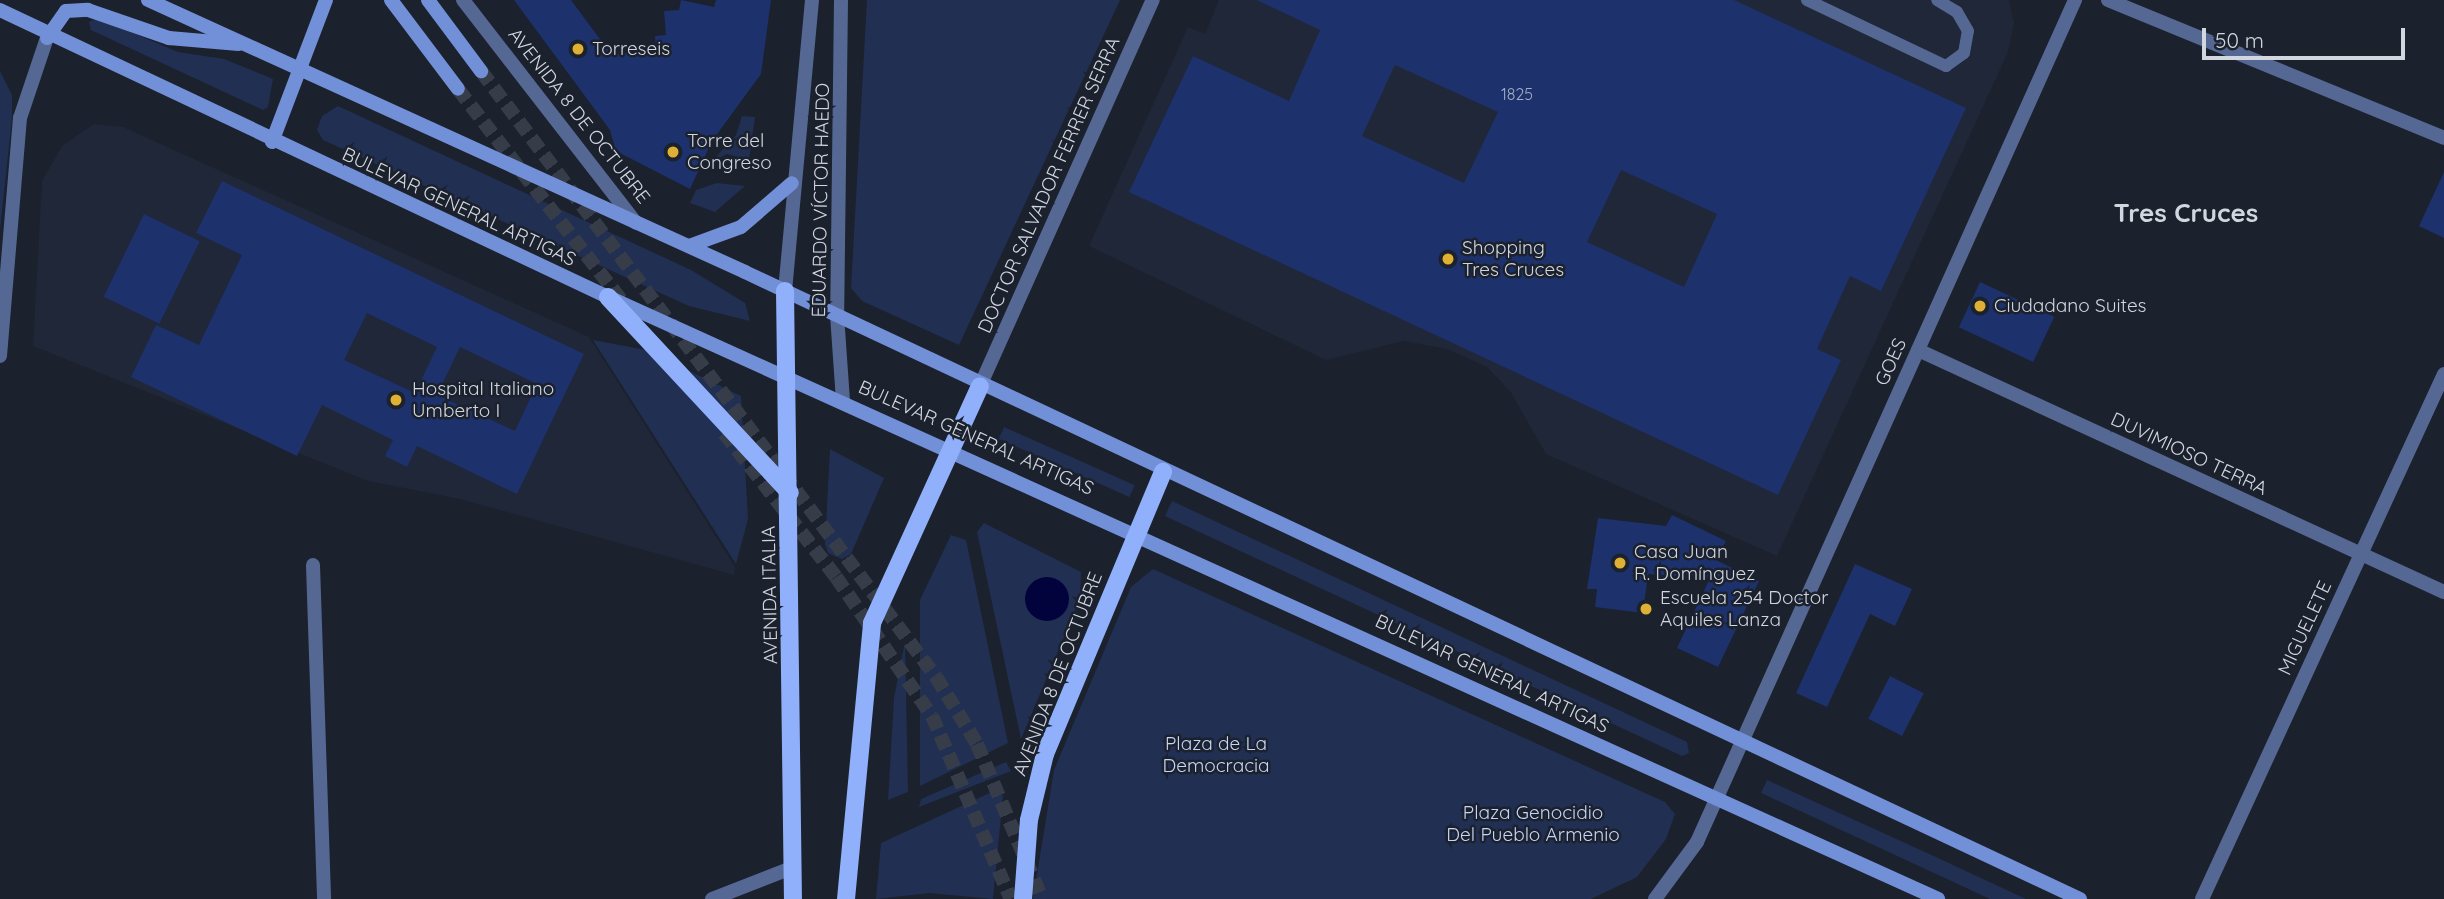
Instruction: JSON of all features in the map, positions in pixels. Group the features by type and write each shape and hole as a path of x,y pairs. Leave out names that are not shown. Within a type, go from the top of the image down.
{"main road":[{"path":"148,0 689,246 1163,472 2080,899"},
{"path":"272,142 326,0"},
{"path":"391,0 458,89"},
{"path":"428,0 481,71"},
{"name":"BULEVAR GENERAL ARTIGAS","path":"0,10 47,38 608,297 789,374 950,450 1137,532 1938,899"},
{"path":"47,38 66,11 88,10 169,38 203,46 242,43"},
{"path":"689,246 741,228 792,183"},
{"name":"AVENIDA ITALIA","path":"785,291 789,374 793,899"},
{"path":"608,297 790,493"},
{"path":"846,899 872,623 980,386"},
{"name":"AVENIDA 8 DE OCTUBRE","path":"1023,899 1026,842 1045,754 1163,472"}],"street":[{"name":"AVENIDA 8 DE OCTUBRE","path":"463,0 637,224"},
{"name":"EDUARDO VÍCTOR HAEDO","path":"785,291 792,183 812,0"},
{"name":"EDUARDO VÍCTOR HAEDO","path":"841,0 837,315 843,400"},
{"name":"DOCTOR SALVADOR FERRER SERRA","path":"980,386 1153,0"},
{"name":"GOES","path":"1655,899 1686,863 2075,0"},
{"path":"2108,0 2444,138"},
{"path":"0,356 20,118 47,38"},
{"name":"DUVIMIOSO TERRA","path":"1918,350 2444,592"},
{"name":"MIGUELETE","path":"2202,899 2444,373"},
{"path":"313,565 324,899"},
{"path":"712,899 794,867"}],"lane":[{"path":"1807,0 1946,66 1964,53 1968,32 1957,12 1937,0"}],"shaded area":[{"name":"Shopping Tres Cruces","path":"1219,0 2009,0 2014,23 2008,52 1777,556 1546,454 1510,391 1487,367 1447,349 1404,341 1326,360 1089,246 1188,27 1205,34"},
{"name":"Hospital Italiano Umberto I","path":"94,124 123,127 589,337 735,567 734,575 460,499 368,481 33,346 42,181 62,146"},
{"path":"1047,577 1062,584 1069,599 1062,614 1047,621 1032,614 1025,599 1032,584"}],"green space":[{"path":"867,0 1120,0 959,345 862,301 851,288"},
{"path":"98,18 178,52 224,59 273,79 268,107 263,110 91,30 89,22"},
{"path":"0,71 12,95 12,118 0,230"},
{"path":"338,106 691,270 745,303 750,321 689,306 323,140 317,130 322,116"},
{"path":"742,116 755,117 749,160 727,154 711,162 736,135"},
{"path":"717,183 745,186 715,212 690,203 696,190"},
{"path":"593,340 646,350 741,396 748,519 736,564"},
{"path":"1004,427 1135,485 1129,497 999,439"},
{"path":"830,449 884,478 851,554 842,559 828,553 825,544"},
{"path":"1172,501 1687,742 1689,753 1682,756 1165,516"},
{"path":"984,523 1081,572 1080,599 1021,739 977,532","holes":["1054,578 1064,585 1054,620 1037,619 1025,601 1027,590 1035,580"]},
{"path":"951,535 966,540 1008,743 920,786 920,600"},
{"name":"Plaza de La Democracia","path":"1153,569 1665,802 1675,814 1666,839 1637,877 1591,899 1033,899 1054,770 1131,587"},
{"path":"905,642 908,792 888,800 894,698"},
{"path":"1006,762 1011,771 919,807 921,799"},
{"path":"1767,780 2026,899 1990,899 1761,793"},
{"path":"994,791 1003,795 993,899 930,893 876,899 881,843"}],"building":[{"path":"514,0 571,0 611,54 656,51 655,36 666,35 664,11 679,10 681,0 714,7 716,0 771,0 761,74 712,141 690,189 616,151 610,130"},
{"name":"Shopping Tres Cruces","path":"1257,0 1734,0 1966,108 1881,291 1850,276 1817,349 1841,360 1778,495 1129,192 1193,56 1289,101 1320,30","holes":["1395,65 1498,112 1464,183 1362,136","1621,170 1717,214 1684,287 1587,242"]},
{"path":"2444,172 2444,238 2419,226"},
{"path":"222,181 584,354 517,494 417,446 407,467 385,456 393,440 322,405 297,456 131,377 156,325 199,345 242,255 196,233","holes":["367,313 437,347 415,393 344,360","460,347 537,384 515,431 437,395"]},
{"path":"144,214 200,241 159,324 104,297"},
{"path":"1980,282 2054,317 2033,362 1959,327"},
{"name":"Casa Juan R. Domínguez","path":"1672,515 1726,541 1716,560 1759,581 1718,667 1677,648 1710,578 1648,574 1643,613 1595,607 1597,589 1587,589 1598,518 1666,526"},
{"path":"1855,564 1912,589 1895,626 1870,614 1827,707 1796,693"},
{"path":"1890,676 1924,693 1902,736 1868,719"}],"tunnel":[{"path":"481,71 936,677 977,744 1042,899"},
{"path":"458,89 626,306"},
{"path":"724,433 836,577 932,716 1011,899"}],"place":[{"name":"Torreseis","path":"578,49"},
{"name":"Torre del Congreso","path":"673,152"},
{"name":"Shopping Tres Cruces","path":"1448,259"},
{"name":"Ciudadano Suites","path":"1980,306"},
{"name":"Hospital Italiano Umberto I","path":"396,400"},
{"name":"Casa Juan R. Domínguez","path":"1620,563"},
{"name":"Escuela 254 Doctor Aquiles Lanza","path":"1646,609"}],"district":[{"name":"Tres Cruces","path":"2186,213"}],"park label":[{"name":"Plaza Genocidio Del Pueblo Armenio","path":"1533,824"}]}
